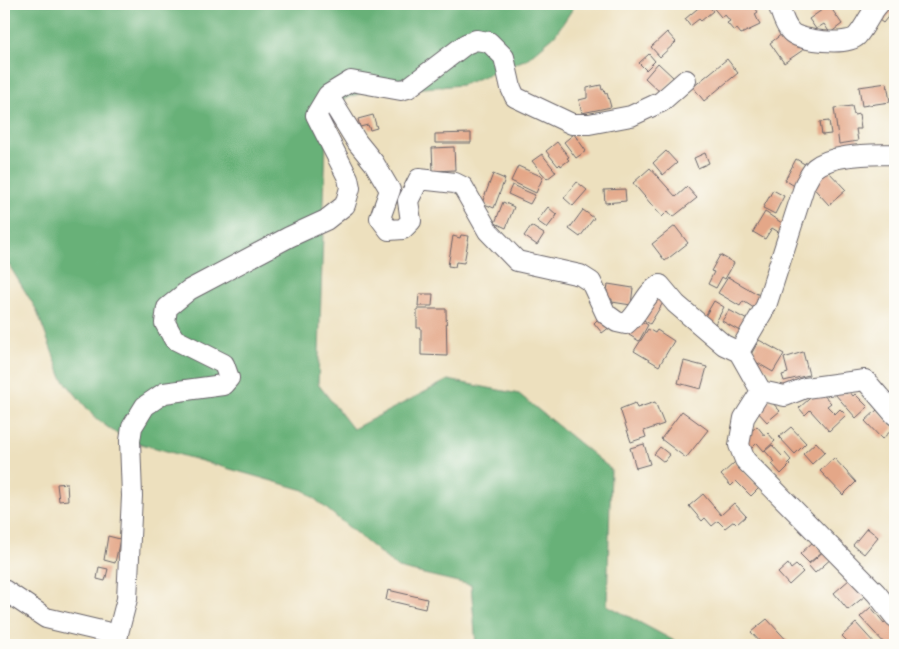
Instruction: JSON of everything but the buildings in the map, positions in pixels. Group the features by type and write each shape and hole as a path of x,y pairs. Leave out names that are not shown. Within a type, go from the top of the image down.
{"street":[{"path":"778,4 788,28 794,34 823,41 842,42 856,37 879,4"},
{"path":"4,590 46,618 117,640 127,599 132,496 130,441 132,427 145,406 164,393 223,385 229,378 224,364 174,339 165,323 168,308 189,290 289,237 326,220 345,205 350,188 348,178 316,115 328,95 351,81 402,90 408,88 466,44 476,40 489,42 504,57 515,97 572,124 589,124 631,116 662,102 686,80"},
{"path":"328,95 390,190 380,218 389,230 403,229 411,221 408,201 419,179 455,183 463,188 488,231 517,261 580,275 591,282 606,314 616,322 626,324 632,319 655,288 660,285 676,304 724,345 739,352 761,391 785,396 805,388 865,380 895,415"},
{"path":"739,352 766,306 805,184 814,169 828,161 842,158 895,154"},
{"path":"761,391 744,418 739,445 745,460 863,580 895,616"}],"green space":[{"path":"4,4 576,4 555,35 527,59 462,85 361,93 340,101 326,142 318,384 353,429 448,380 519,394 611,469 607,605 682,645 476,645 471,585 398,568 304,490 124,439 95,418 62,378 36,309 4,257"}]}
